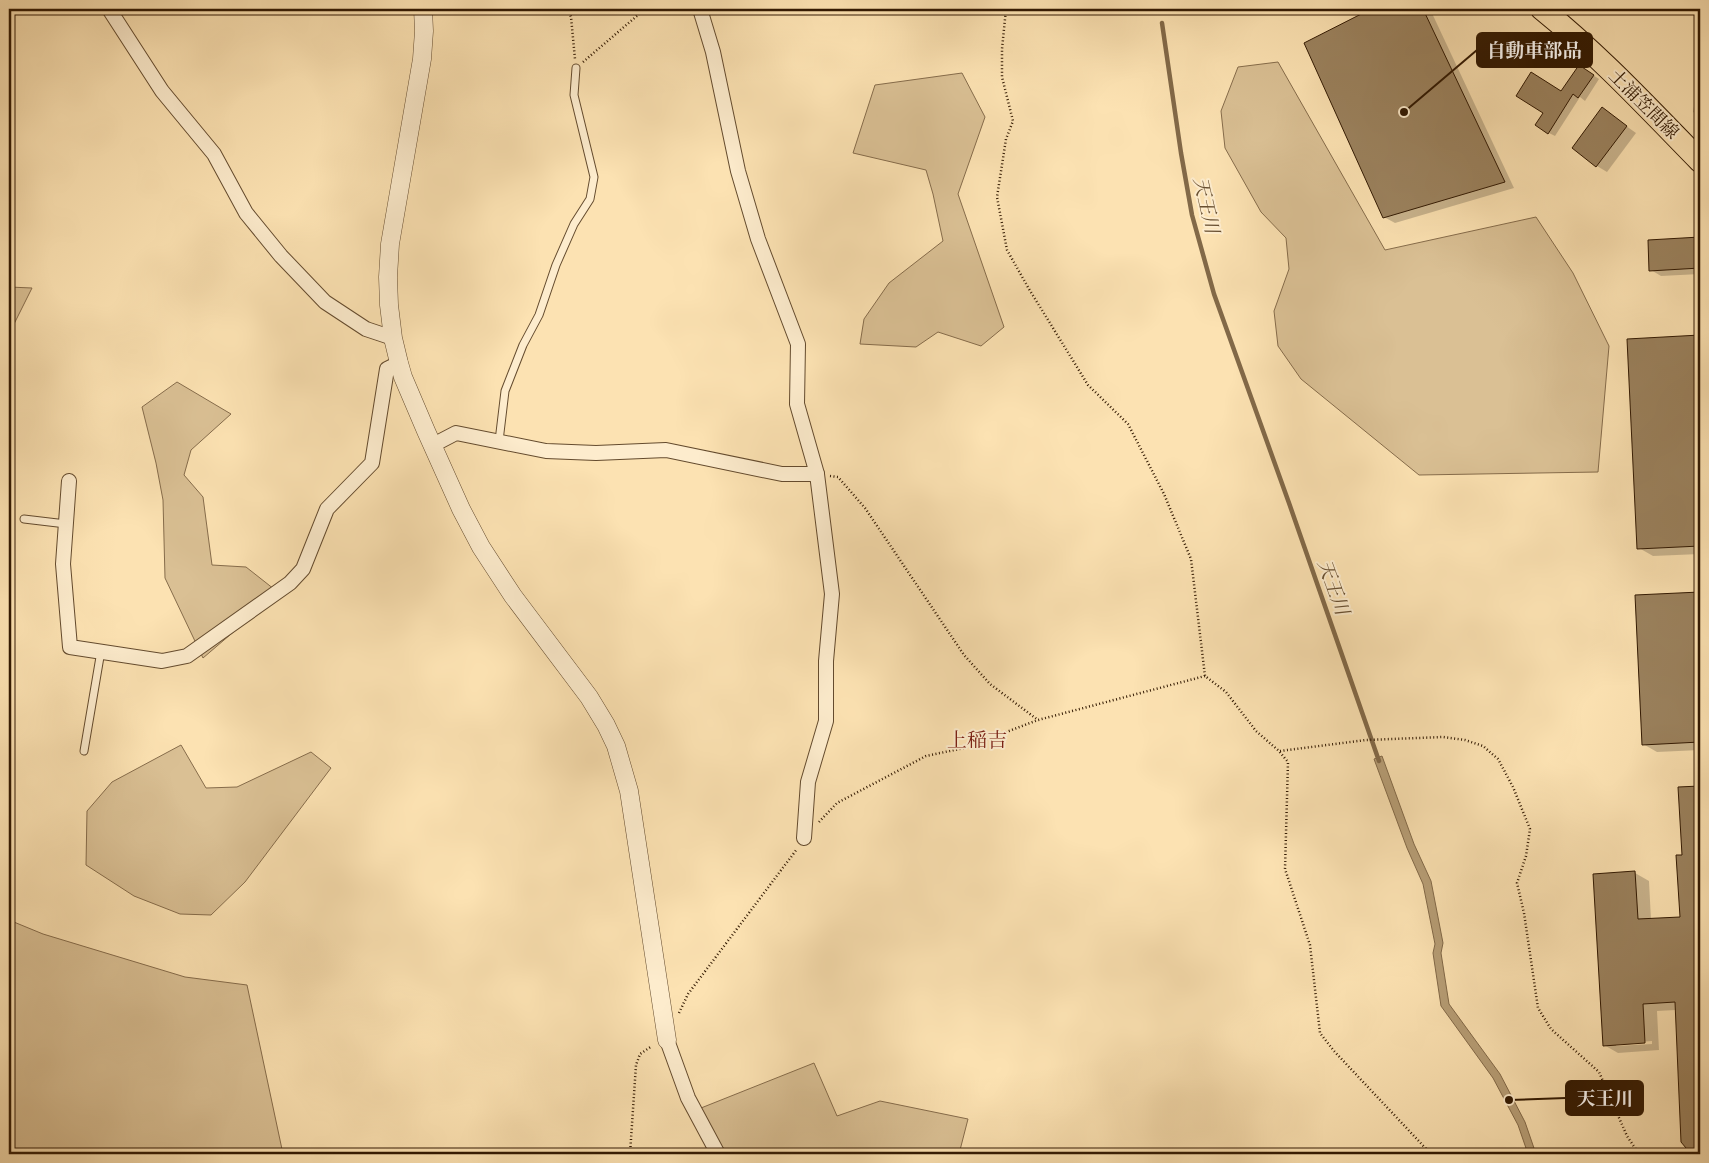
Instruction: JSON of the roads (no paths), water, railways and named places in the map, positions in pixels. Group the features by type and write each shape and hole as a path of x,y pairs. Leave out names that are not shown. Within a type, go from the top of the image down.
{"main road":[{"name":"土浦笠間線","path":"1542,9 1563,25 1621,80 1700,161"}],"street":[{"path":"109,9 162,92 214,154 246,213 282,256 325,302 366,329 393,338"},
{"path":"423,9 422,59 390,244 389,306 393,338 399,363 403,377 461,509 481,547 513,596 589,697 616,746 629,792 667,1040 688,1098 718,1154"},
{"path":"700,9 714,52 738,170 758,239 798,344 797,404 816,474 832,594 826,661 826,721 808,782 804,838"},
{"path":"69,481 63,564 70,647 162,660 187,656 290,583 303,569 327,510 372,463 387,369 399,363"},
{"path":"433,445 456,433 546,451 596,453 666,450 782,474 816,474"}],"lane":[{"path":"498,441 504,391 522,346 539,315 556,265 574,224 590,199 594,177 574,95 576,68"},
{"path":"24,519 66,524"},
{"path":"84,751 101,651"}],"waterway":[{"name":"天王川","path":"1162,23 1192,215 1214,294 1379,761"}],"place":[{"name":"自動車部品","path":"1404,112"},
{"name":"天王川","path":"1509,1100"}],"district":[{"name":"上稲吉","path":"977,740"}]}
